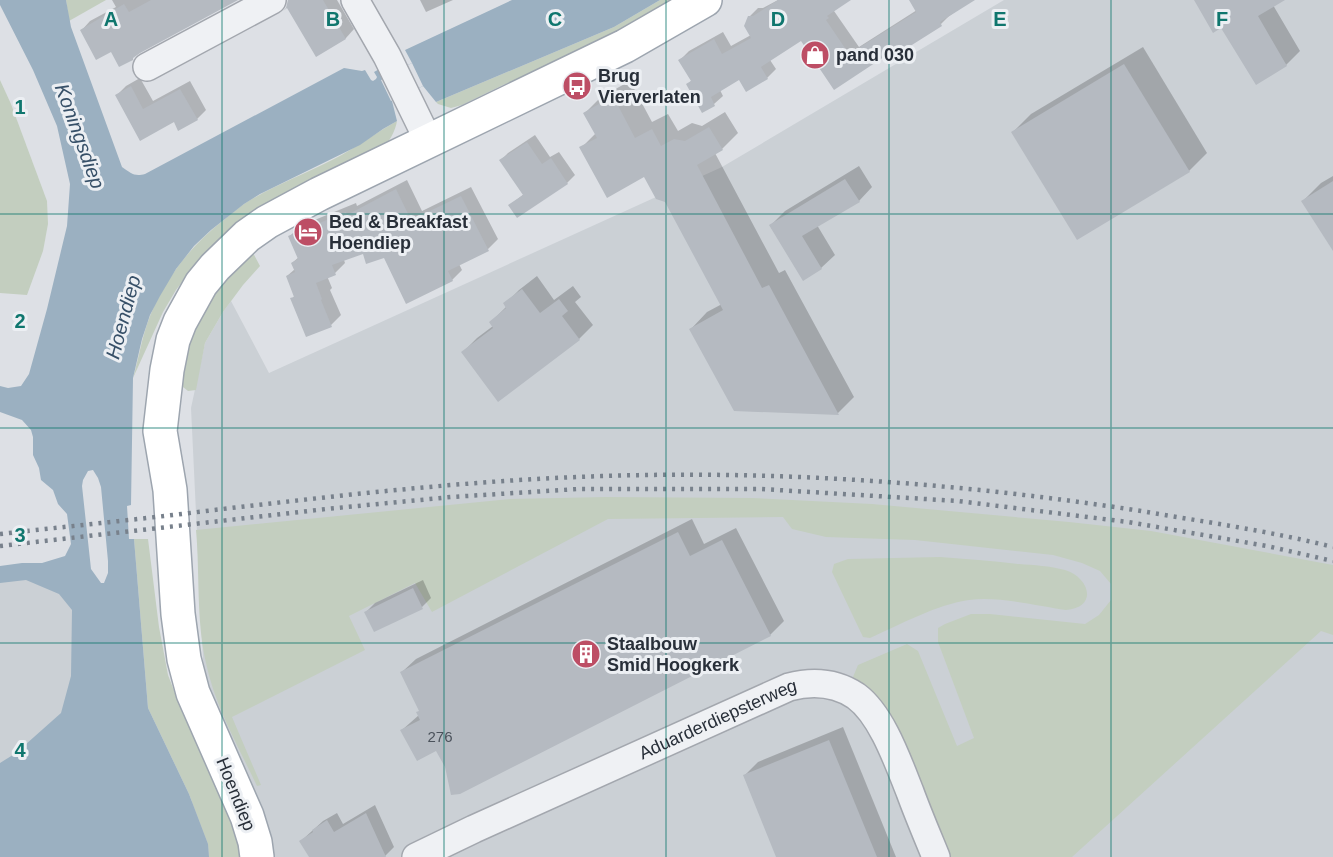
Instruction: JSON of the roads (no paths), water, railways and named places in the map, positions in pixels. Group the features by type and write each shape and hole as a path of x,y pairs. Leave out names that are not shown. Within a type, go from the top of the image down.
{"main road":[{"name":"Hoendiep","path":"256,857 255,842 247,816 193,693 184,659 178,614 170,489 160,431 167,370 173,340 180,322 201,284 215,267 247,236 267,222 319,194 625,46 705,0"}],"street":[{"path":"147,67 272,0"},
{"path":"355,0 387,56 429,142"},
{"name":"Aduarderdiepsterweg","path":"416,857 789,687 818,683 845,690 866,705 874,714 900,768 936,857"}],"water":[{"name":"Koningsdiep","path":"0,0 66,0 71,27 122,167 138,175 145,174 344,68 365,70 373,81 377,77 374,72 383,67 387,75 412,63 405,50 512,0 660,0 614,27 436,102 423,86 392,101 397,121 360,145 260,194 211,230 194,246 176,269 150,315 133,378 131,505 127,506 129,539 134,539 148,708 189,794 208,844 209,857 0,857 0,763 16,753 61,713 71,676 72,610 59,594 26,580 0,583 0,566 42,563 65,556 71,544 67,514 58,504 53,490 41,480 33,455 31,430 22,420 0,412 0,386 8,388 21,386 29,374 67,226 70,184 57,126 33,70 0,5","holes":["93,470 101,487 108,561 108,573 104,583 101,583 91,569 82,486 88,471"]}],"railway":[{"path":"0,534 440,486 577,477 718,475 860,480 1001,492 1141,511 1261,531 1333,547"},
{"path":"0,546 451,497 578,489 761,489 958,501 1128,522 1267,546 1333,561"}],"place":[{"name":"pand 030","path":"815,55"},
{"name":"Brug Vierverlaten","path":"577,86"},
{"name":"Bed & Breakfast Hoendiep","path":"308,232"},
{"name":"Staalbouw Smid Hoogkerk","path":"586,654"}]}
